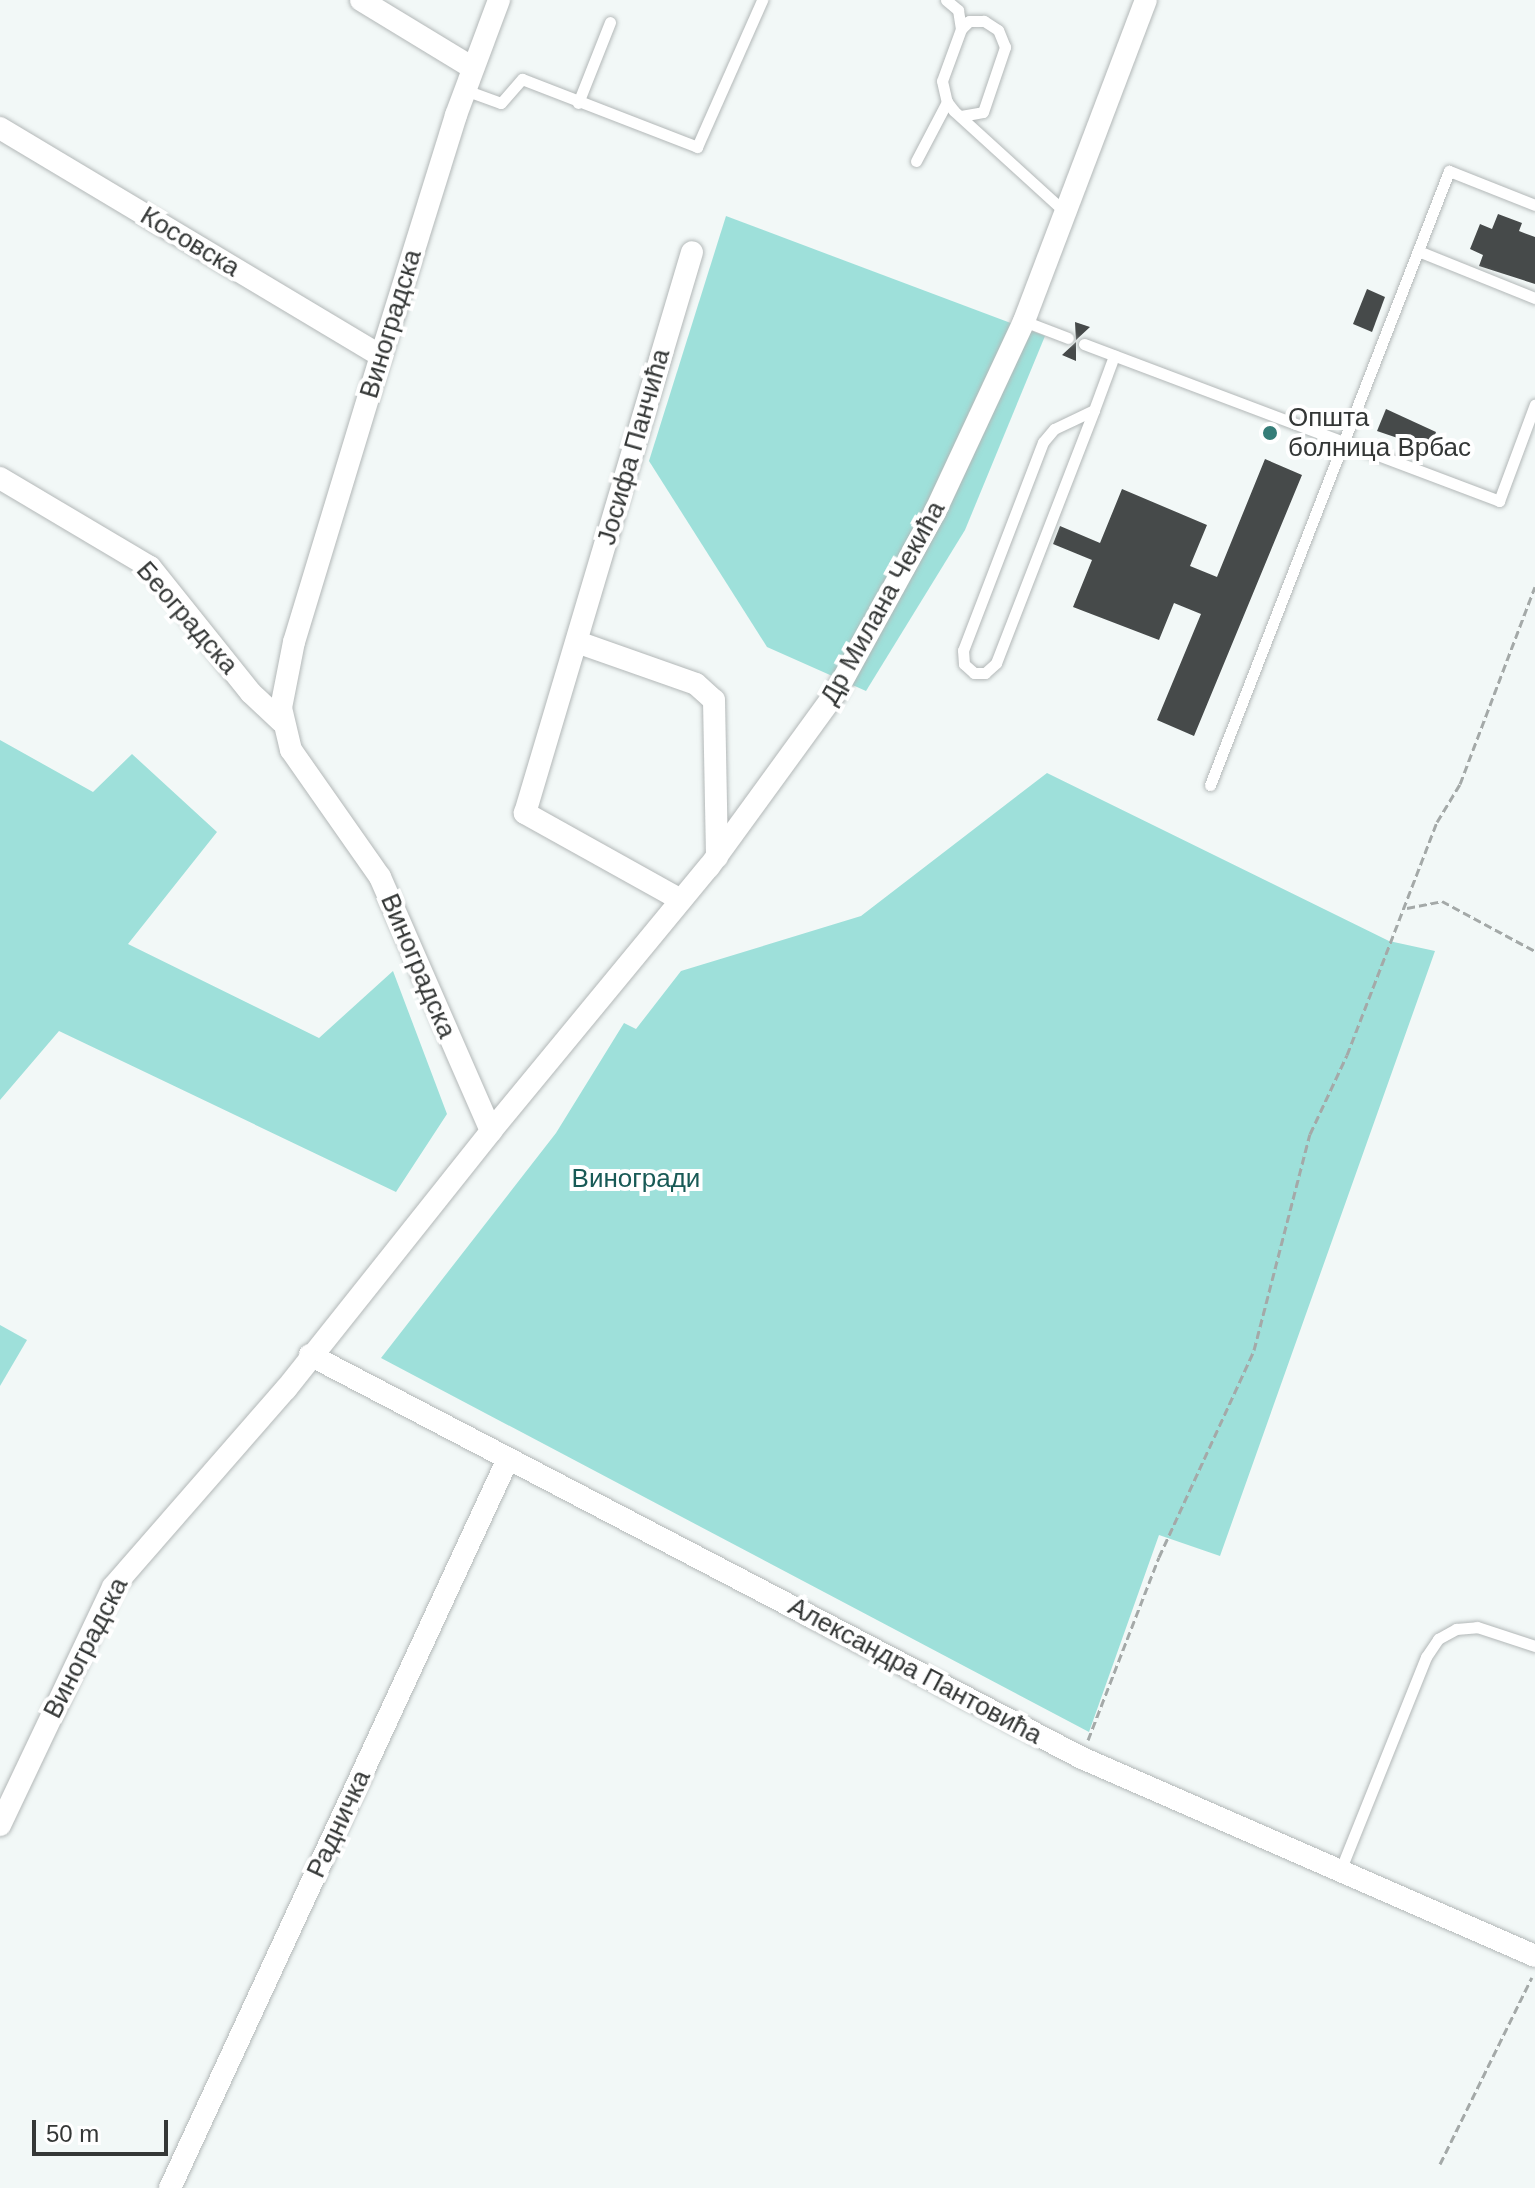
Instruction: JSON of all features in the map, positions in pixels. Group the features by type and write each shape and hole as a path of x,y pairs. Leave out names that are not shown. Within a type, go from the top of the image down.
{"street":[{"path":"361,0 473,68"},
{"name":"Виноградска","path":"0,1824 113,1587 310,1355 491,1131 380,877 291,750 282,722 283,686 294,642 465,90 499,0"},
{"name":"Др Милана Чекића","path":"491,1131 717,857 844,680 935,512 1024,321 1146,0"},
{"name":"Косовска","path":"0,128 381,356"},
{"name":"Јосифа Панчића","path":"681,900 525,813 692,252"},
{"name":"Београдска","path":"0,478 150,567 251,693 282,722"},
{"path":"577,642 696,684 714,700 717,857"},
{"name":"Александра Пантовића","path":"310,1355 1082,1758 1339,1874 1535,1956"},
{"name":"Радничка","path":"170,2188 508,1459"}],"lane":[{"path":"465,90 501,103 522,79 697,147 762,0"},
{"path":"946,0 958,10 961,29"},
{"path":"961,116 983,112 1005,47 998,30 984,21 969,21 961,29 942,81 947,102 961,116 1065,212"},
{"path":"578,103 610,22"},
{"path":"916,161 947,102"},
{"path":"1210,785 1449,171 1535,205"},
{"path":"1418,251 1535,298"},
{"path":"1024,321 1068,338"},
{"path":"1084,344 1499,501 1535,404"},
{"path":"1094,410 1054,429 1043,442 963,650 964,664 974,673 988,671 996,663 1094,410 1114,356"},
{"path":"1339,1874 1426,1657 1438,1639 1456,1629 1477,1627 1535,1646"}],"path":[{"path":"1082,1758 1112,1668 1254,1350 1310,1134 1407,908 1535,587"},
{"path":"1407,908 1442,901 1535,951"},
{"path":"1440,2164 1535,1970"}],"green space":[{"path":"726,216 1045,336 965,530 866,691 767,647 649,461"},
{"path":"0,740 93,792 132,754 217,832 128,944 319,1038 393,971 447,1114 396,1192 59,1031 0,1100"},
{"name":"Виногради","path":"1047,773 1389,941 1435,951 1220,1556 1159,1535 1089,1732 381,1358 556,1133 624,1023 636,1029 681,971 861,916"},
{"path":"0,1325 27,1340 0,1386"}],"building":[{"path":"1498,214 1522,223 1519,231 1535,237 1535,284 1479,266 1483,255 1470,249 1480,224 1492,229"},
{"path":"1367,289 1385,297 1372,332 1353,324"},
{"path":"1075,322 1090,327 1076,342"},
{"path":"1076,342 1076,361 1062,355"},
{"path":"1386,409 1436,432 1430,449 1377,431"},
{"path":"1265,459 1302,475 1194,736 1157,720 1201,614 1174,603 1159,640 1073,607 1092,560 1053,544 1060,526 1100,543 1122,489 1207,525 1190,566 1217,577"}],"place":[{"name":"Општа болница Врбас","path":"1270,433"}]}
